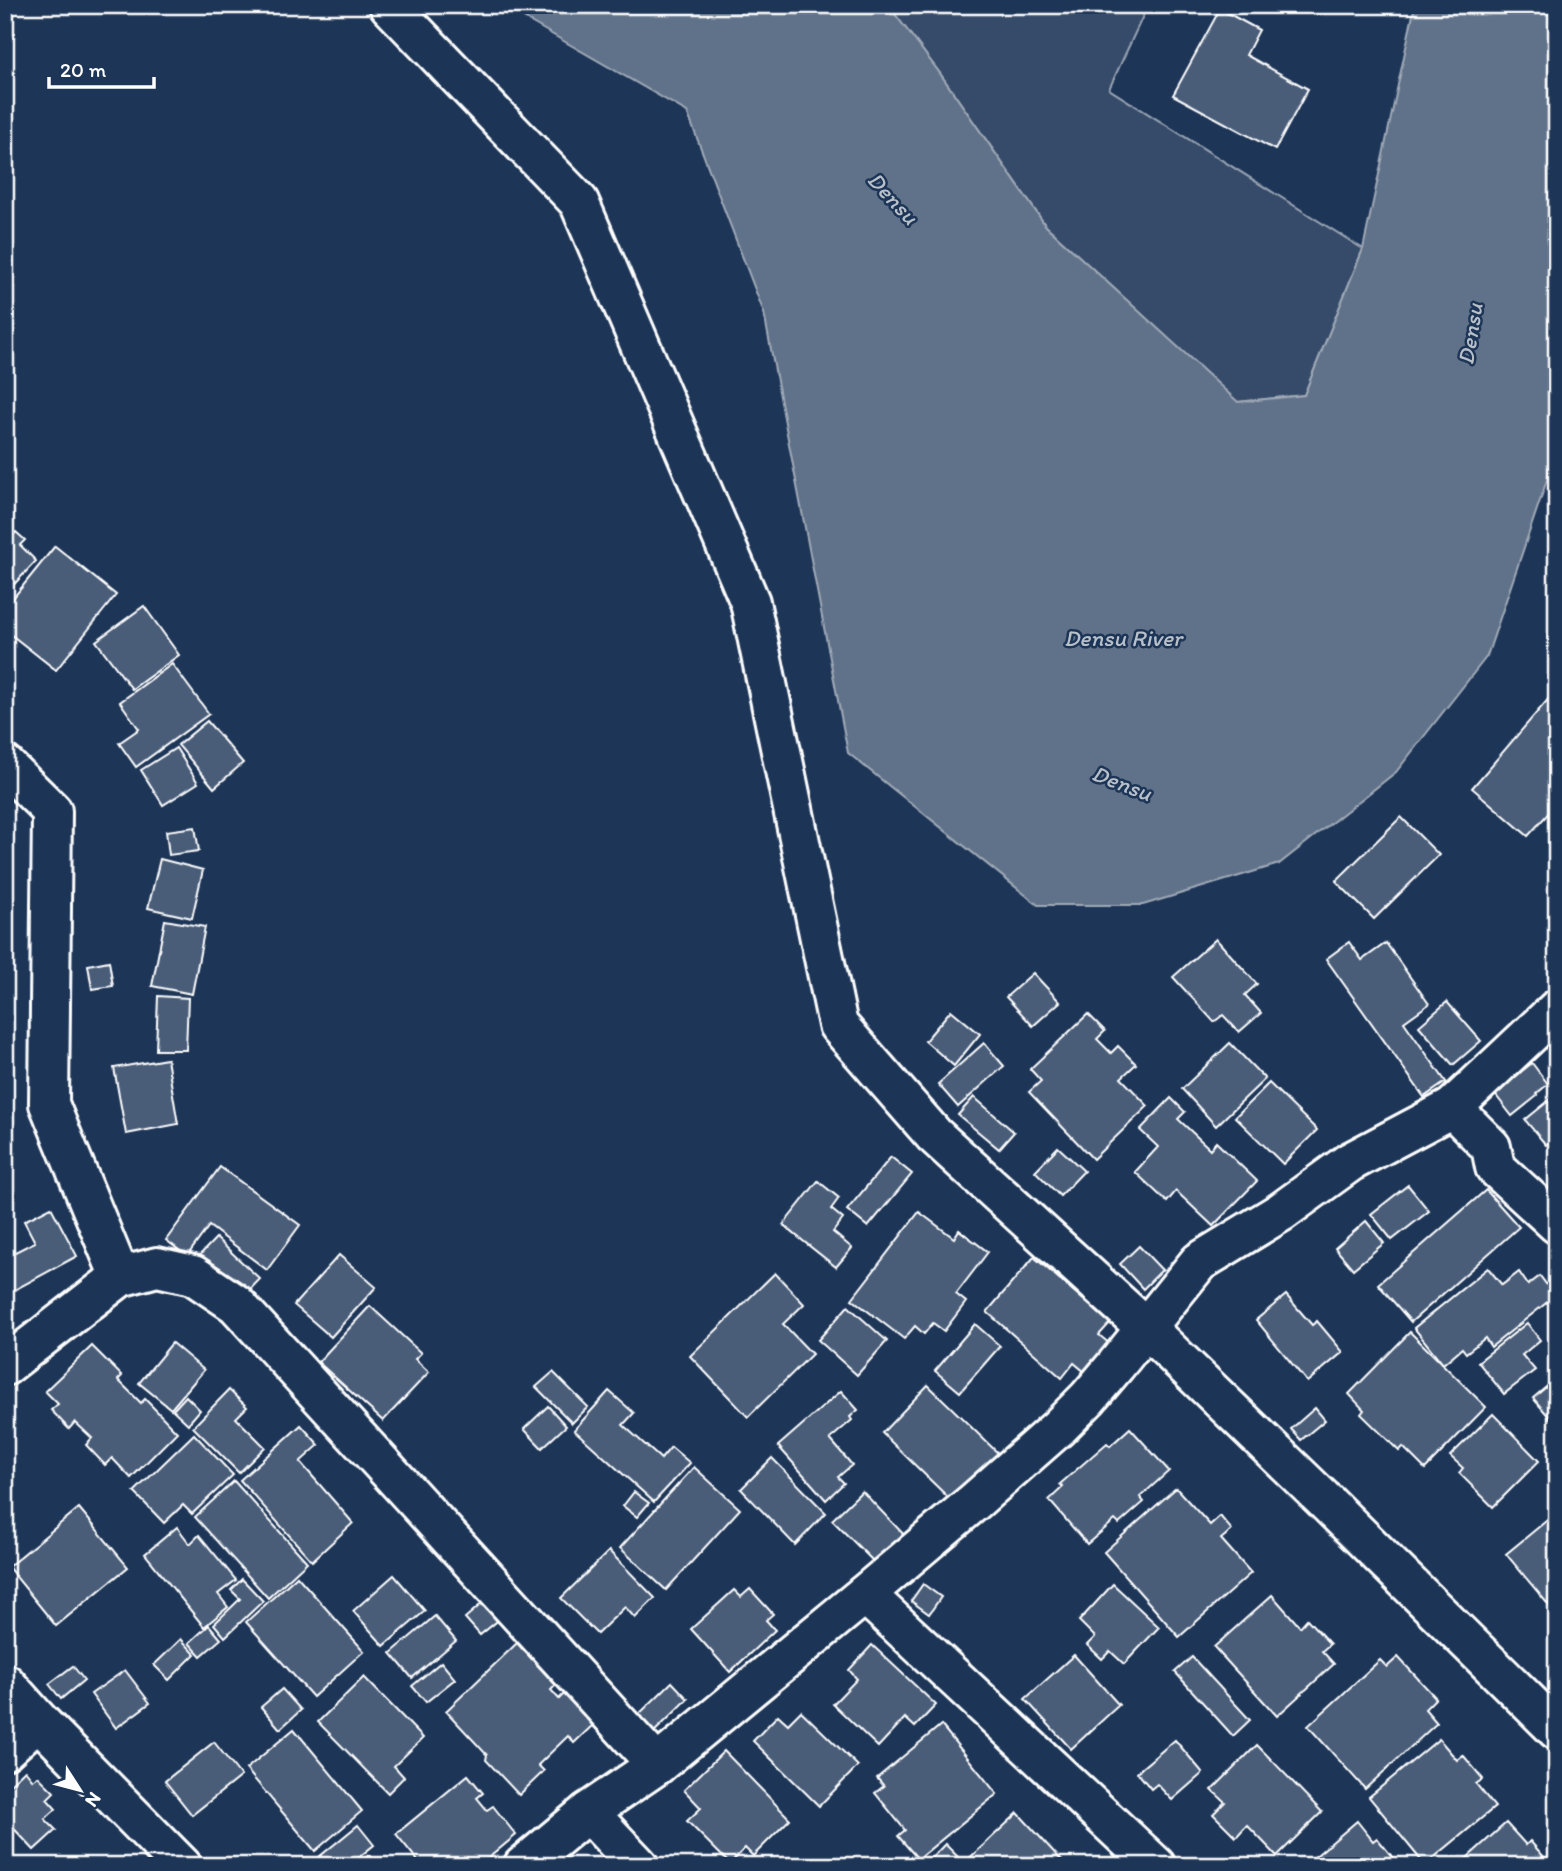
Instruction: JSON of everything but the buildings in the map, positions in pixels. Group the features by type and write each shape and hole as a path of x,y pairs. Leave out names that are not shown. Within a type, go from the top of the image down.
{"street":[{"path":"388,5 579,202 750,602 838,1024 934,1135 1146,1328 1557,1730"},
{"path":"5,765 52,811 49,1104 120,1277"},
{"path":"523,1866 588,1812 657,1765 865,1594 1058,1428 1088,1398 1199,1262 1281,1212 1350,1162 1452,1108 1557,1009"},
{"path":"1452,1108 1491,1147 1495,1167 1557,1224"},
{"path":"5,1366 120,1277 157,1267 193,1275 236,1304 657,1765"},
{"path":"865,1594 1156,1866"},
{"path":"5,1684 182,1866"},
{"path":"5,1750 38,1720"},
{"path":"588,1812 639,1866"}],"shaded area":[{"path":"888,5 1148,5 1109,89 1363,249 1304,395 1237,402 1046,226 939,72"}],"water":[{"name":"Densu River","path":"501,5 888,5 939,72 1046,226 1238,402 1304,395 1363,249 1415,5 1557,5 1557,440 1548,477 1487,656 1396,772 1279,864 1143,905 1038,905 848,753 764,313 687,112"}],"water label":[{"name":"Densu","path":"893,198"},
{"name":"Densu","path":"1470,334"},
{"name":"Densu","path":"1122,783"}]}
